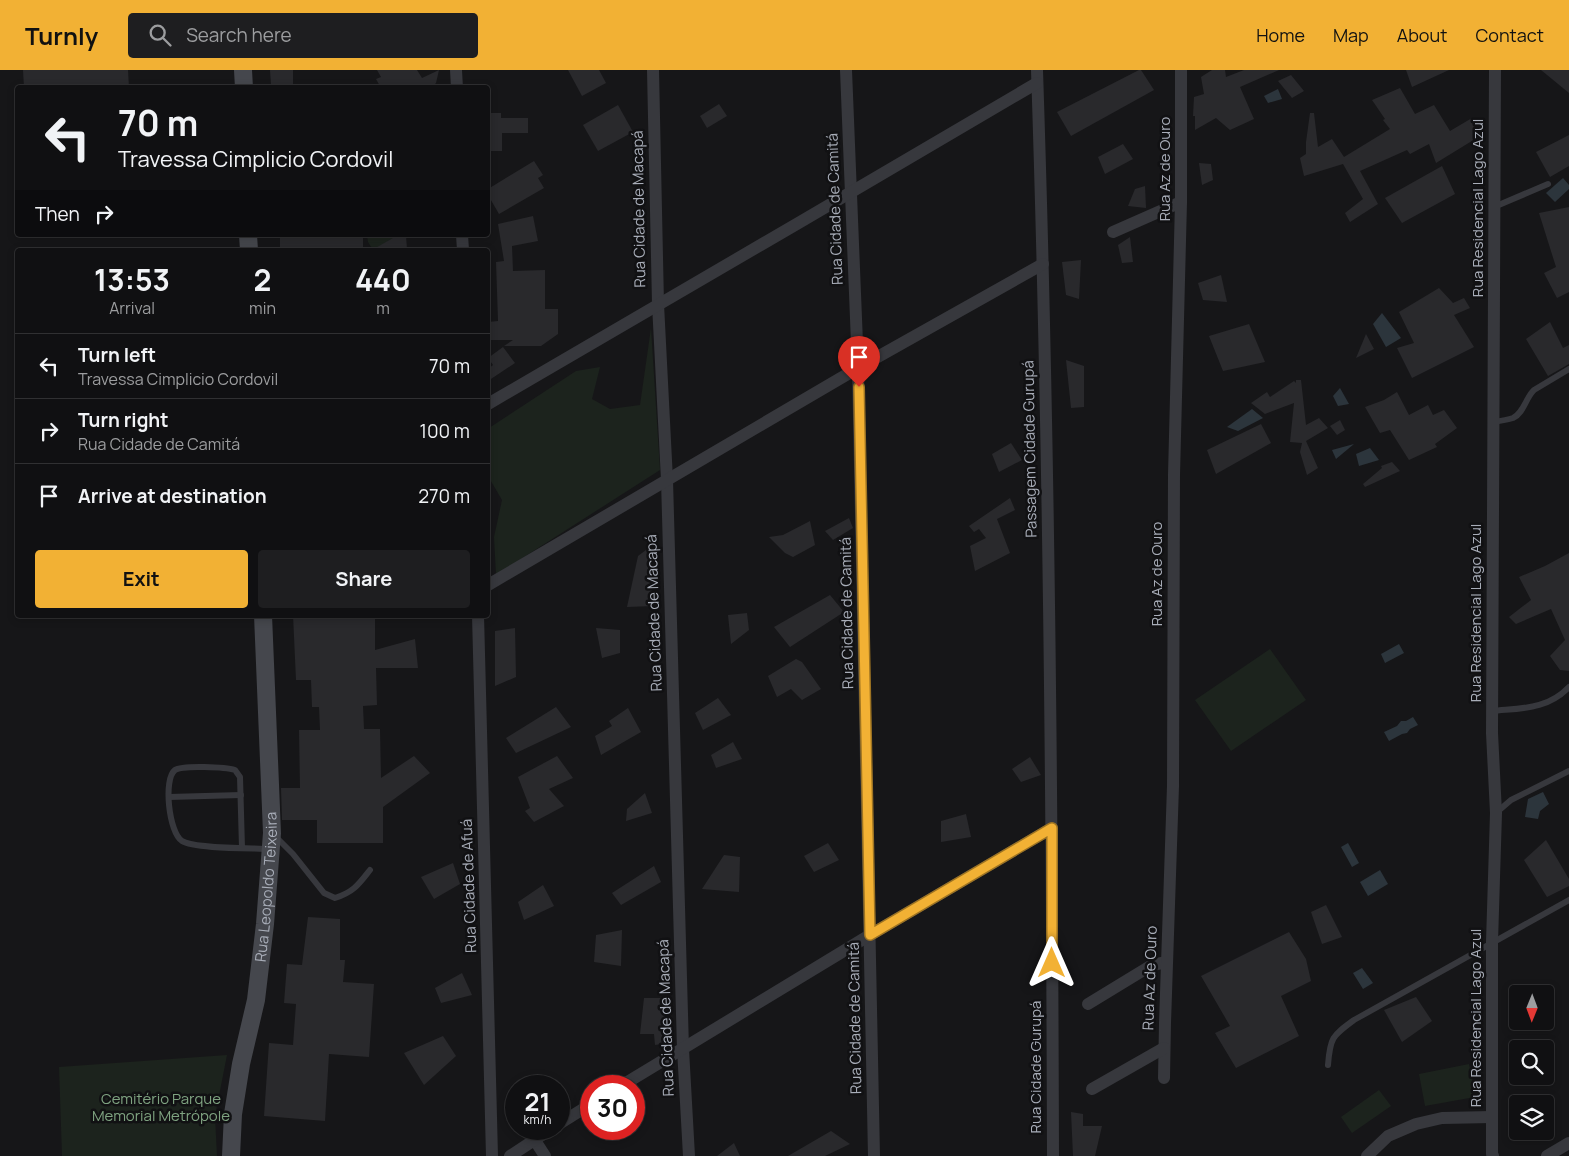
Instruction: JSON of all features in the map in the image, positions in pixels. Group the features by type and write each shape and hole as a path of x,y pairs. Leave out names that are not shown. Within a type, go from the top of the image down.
{"main road":[{"path":"243,70 244,85"},
{"name":"Rua Leopoldo Teixeira","path":"230,1156 233,1114 241,1064 256,1000 265,924 271,841 263,618"}],"street":[{"path":"456,70 457,85"},
{"name":"Rua Cidade de Macapá","path":"653,70 658,304 667,480 683,1049 689,1156"},
{"name":"Rua Cidade de Camitá","path":"846,70 858,368 874,1156"},
{"name":"Rua Az de Ouro","path":"1164,1078 1173,786 1174,476 1181,202 1182,70"},
{"name":"Rua Residencial Lago Azul","path":"1492,1155 1492,942 1496,813 1492,711 1495,70"},
{"path":"490,403 850,194 1037,76"},
{"name":"Passagem Cidade Gurupá","path":"1037,76 1043,264 1052,828"},
{"path":"1113,232 1181,202"},
{"path":"490,584 858,368 1043,264"},
{"name":"Rua Cidade de Afuá","path":"478,618 492,1156"},
{"path":"639,1075 870,935 1052,828"},
{"name":"Rua Cidade Gurupá","path":"1052,828 1052,1156"},
{"path":"1088,1004 1152,965 1167,962"},
{"path":"1092,1089 1164,1048"},
{"path":"1367,1156 1388,1136 1416,1124 1442,1118 1492,1117"},
{"path":"510,1156 533,1140"},
{"path":"535,1140 545,1156"},
{"path":"1547,1156 1569,1144"}],"lane":[{"path":"1494,207 1548,184"},
{"path":"1493,422 1514,418 1534,390 1569,369"},
{"path":"1492,711 1544,705 1560,696 1569,687"},
{"path":"242,848 240,777 235,770 229,768 179,768 173,771 170,777 169,797 172,823 175,833 182,841 196,845 242,848 271,841 293,854 324,893 335,898 345,895 357,887 370,870"},
{"path":"1496,813 1511,800 1569,772"},
{"path":"169,797 241,795"},
{"path":"1328,1065 1330,1045 1337,1032 1354,1020 1569,900"}],"green space":[{"path":"367,237 395,237 376,248 372,248"},
{"path":"651,328 660,470 496,575 494,537 502,500 490,479 490,427 576,371 600,367 592,399 610,409 640,405"},
{"path":"1270,649 1306,700 1231,751 1195,700"},
{"name":"Cemitério Parque Memorial Metrópole","path":"227,1055 215,1116 217,1156 62,1156 59,1067"},
{"path":"1469,1064 1475,1097 1425,1106 1419,1074"},
{"path":"1379,1090 1391,1106 1352,1133 1341,1117"}],"shaded area":[{"path":"1278,89 1282,99 1268,103 1264,96"},
{"path":"1563,178 1569,185 1569,189 1555,202 1546,193"},
{"path":"1382,313 1401,338 1386,347 1373,324"},
{"path":"1340,388 1349,404 1338,406 1333,396"},
{"path":"1252,409 1263,418 1238,431 1227,427"},
{"path":"1354,444 1336,459 1332,450"},
{"path":"1370,448 1379,460 1359,466 1356,454"},
{"path":"1399,644 1404,653 1385,663 1381,654"},
{"path":"1413,717 1418,725 1407,733 1389,741 1384,732 1397,726 1401,721 1406,721"},
{"path":"1543,792 1549,804 1540,811 1538,819 1525,817 1528,799"},
{"path":"1348,843 1359,863 1352,867 1341,847"},
{"path":"1380,870 1388,884 1368,896 1360,882"},
{"path":"1362,968 1373,983 1363,989 1353,973"}],"building":[{"path":"23,70 128,70 129,85 24,85"},
{"path":"270,70 293,70 293,85 271,85"},
{"path":"377,70 417,70 422,78 439,70 434,85 379,85 376,79 381,77"},
{"path":"568,70 599,70 606,83 582,96"},
{"path":"1141,70 1154,90 1071,136 1057,112"},
{"path":"1212,70 1225,70 1226,77 1244,70 1279,70 1240,87 1254,119 1230,130 1216,118 1195,130 1195,116 1193,116 1194,97 1204,94 1201,77"},
{"path":"1406,70 1449,70 1412,87"},
{"path":"1541,70 1569,70 1569,93"},
{"path":"1291,75 1304,91 1292,98 1278,81"},
{"path":"1400,88 1415,114 1434,105 1450,131 1472,118 1480,136 1436,163 1429,144 1410,154 1407,150 1360,171 1378,204 1350,222 1345,213 1363,199 1343,164 1304,176 1300,158 1306,154 1310,113 1314,113 1318,147 1332,139 1344,157 1390,129 1372,100"},
{"path":"719,104 727,116 707,128 700,116"},
{"path":"618,105 633,132 598,151 583,125"},
{"path":"490,113 501,113 501,118 528,118 528,133 502,133 502,151 490,151"},
{"path":"1569,135 1569,166 1550,177 1536,152"},
{"path":"1123,144 1133,159 1105,174 1098,157"},
{"path":"534,161 543,175 538,178 544,188 499,214 490,198 490,188"},
{"path":"1199,163 1211,164 1213,180 1202,185"},
{"path":"1442,166 1455,194 1402,223 1385,198"},
{"path":"1145,186 1146,208 1128,206 1135,189"},
{"path":"1569,207 1569,292 1557,298 1544,273 1556,267 1539,213"},
{"path":"533,216 538,241 512,246 513,271 545,270 545,309 558,309 558,334 541,346 504,346 513,340 490,340 490,322 498,321 496,262 504,261 498,224"},
{"path":"280,237 363,237 363,248 280,248"},
{"path":"395,237 406,237 407,248 375,248"},
{"path":"1130,237 1133,262 1122,263 1118,245"},
{"path":"1081,260 1079,299 1066,295 1062,262"},
{"path":"1221,275 1227,302 1203,300 1198,283"},
{"path":"1439,288 1453,303 1464,298 1470,308 1454,315 1474,347 1412,378 1397,348 1414,343 1399,312"},
{"path":"1550,322 1563,348 1569,345 1569,364 1548,376 1526,339"},
{"path":"1249,324 1265,362 1223,371 1209,336"},
{"path":"1366,334 1374,349 1356,358"},
{"path":"503,347 515,363 490,380 490,367 493,365 490,357"},
{"path":"1066,360 1084,366 1084,407 1071,408"},
{"path":"1296,380 1301,380 1306,425 1319,418 1328,428 1306,441 1318,468 1307,475 1300,452 1302,443 1290,442 1294,403 1265,414 1251,403 1267,392 1270,397 1294,381 1296,383"},
{"path":"1397,392 1409,415 1428,405 1433,415 1444,410 1457,428 1435,444 1437,447 1409,460 1390,430 1380,433 1365,407 1384,400"},
{"path":"1340,420 1345,430 1337,435 1330,426"},
{"path":"1261,424 1271,443 1216,474 1207,450"},
{"path":"1011,443 1022,460 999,472 992,454"},
{"path":"1392,462 1400,471 1365,487 1363,484 1382,468 1381,466"},
{"path":"1010,498 1015,510 997,519 1010,553 975,571 970,546 986,538 979,529 974,532 969,526"},
{"path":"849,518 853,528 833,540 825,531"},
{"path":"810,521 815,545 793,557 785,553 769,537 783,535"},
{"path":"650,547 653,606 627,607 638,556"},
{"path":"1569,553 1569,671 1560,670 1550,656 1565,640 1551,609 1516,624 1509,617 1531,600 1519,577"},
{"path":"830,595 844,612 790,647 774,627"},
{"path":"747,613 749,630 731,644 728,615"},
{"path":"293,618 375,618 375,650 415,639 418,668 376,668 377,705 363,706 364,729 380,729 381,778 414,756 430,773 383,807 383,843 317,843 317,820 282,820 281,788 300,788 299,730 320,730 319,707 312,707 311,680 296,680"},
{"path":"515,628 516,677 495,686 495,631"},
{"path":"596,628 620,630 620,653 602,658"},
{"path":"796,659 802,662 821,689 802,700 791,689 777,697 768,676"},
{"path":"718,698 731,715 703,730 695,713"},
{"path":"556,707 571,727 516,753 506,738"},
{"path":"628,708 641,732 601,755 595,736 612,726 609,721"},
{"path":"733,742 742,759 716,768 711,755"},
{"path":"557,756 573,778 549,789 564,806 534,822 525,811 530,808 518,777"},
{"path":"1030,757 1041,775 1021,782 1012,769"},
{"path":"645,793 652,813 626,821 627,809"},
{"path":"966,814 971,837 941,842 941,821"},
{"path":"1546,840 1569,879 1569,886 1547,897 1524,860"},
{"path":"828,843 839,860 814,872 804,856"},
{"path":"724,855 740,857 739,892 702,889"},
{"path":"453,863 460,884 434,899 421,877"},
{"path":"654,866 661,882 621,905 612,893"},
{"path":"543,885 554,906 524,920 518,902"},
{"path":"1326,905 1342,937 1322,944 1311,912"},
{"path":"308,917 340,919 340,960 345,960 343,982 374,984 369,1057 329,1054 325,1121 264,1116 269,1043 293,1045 296,1004 284,1003 287,964 302,965"},
{"path":"622,930 621,966 594,962 596,935"},
{"path":"1289,932 1306,959 1311,981 1281,996 1299,1036 1236,1068 1215,1033 1230,1026 1201,976"},
{"path":"462,973 472,995 441,1003 435,988"},
{"path":"1416,997 1432,1021 1402,1042 1384,1010"},
{"path":"644,998 670,998 668,1043 655,1045 654,1034 640,1034"},
{"path":"443,1036 456,1056 424,1085 404,1053"},
{"path":"1071,1112 1083,1114 1083,1126 1102,1126 1095,1156 1073,1156"},
{"path":"831,1131 850,1144 825,1156 788,1156"},
{"path":"734,1143 740,1156 717,1156"}],"route":[{"path":"859,387 870,935 1052,828 1052,963"}]}
